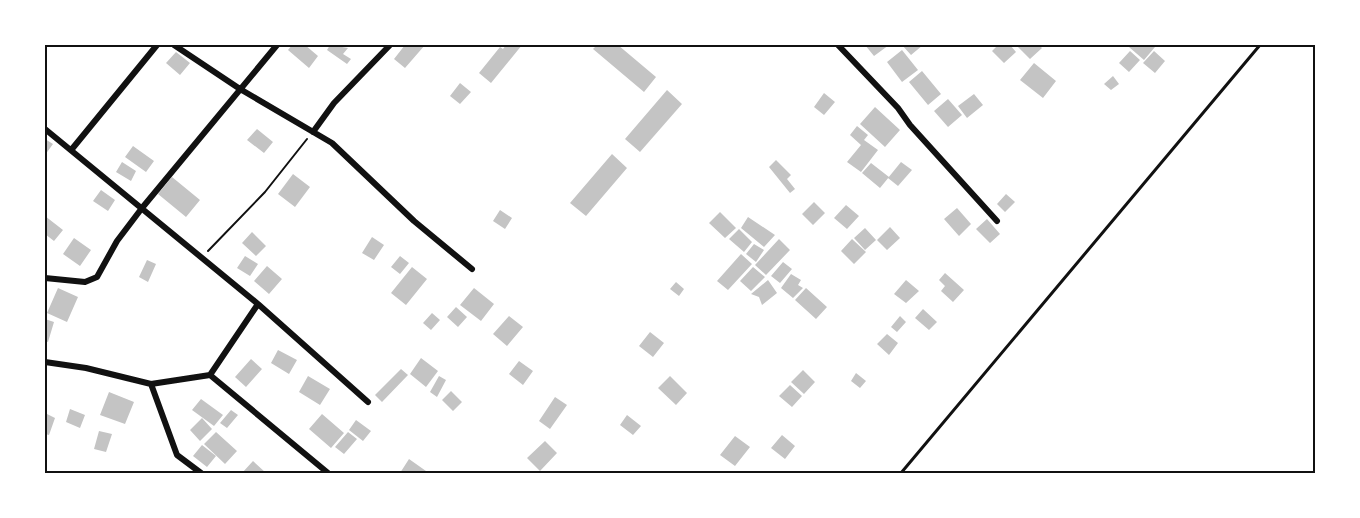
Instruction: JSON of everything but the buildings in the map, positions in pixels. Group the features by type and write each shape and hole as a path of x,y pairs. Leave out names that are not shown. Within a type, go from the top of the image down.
{"street":[{"path":"72,149 157,45"},
{"path":"174,45 240,89 332,143 414,221 472,269"},
{"path":"45,278 92,281 97,277 117,241 142,208 277,45"},
{"path":"313,132 334,103 390,45"},
{"path":"838,45 898,108 910,125 997,221"},
{"path":"45,129 258,304 368,402"},
{"path":"45,362 86,368 151,384 210,375 258,304"},
{"path":"210,375 328,473"},
{"path":"151,384 177,454 201,473"}],"lane":[{"path":"901,473 1260,45"}],"path":[{"path":"201,257 265,192 313,132"}]}
